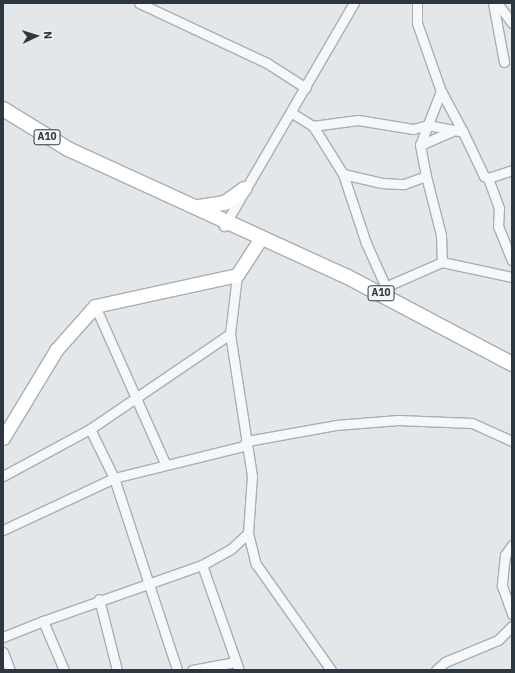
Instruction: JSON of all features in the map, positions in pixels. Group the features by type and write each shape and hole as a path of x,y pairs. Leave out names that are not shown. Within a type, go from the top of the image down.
{"main road":[{"name":"A10","path":"3,109 94,161 129,184 261,238 394,299 512,364"},
{"name":"A10","path":"94,161 199,207 226,223"},
{"path":"199,207 225,203 244,189"}],"street":[{"path":"139,3 150,11 267,63 306,88"},
{"path":"150,11 156,3"},
{"path":"226,223 244,189 292,113 354,3"},
{"path":"417,3 417,23 441,91 463,132 481,172 488,178 499,208 498,226 512,260"},
{"path":"493,3 504,62"},
{"path":"497,3 512,23"},
{"path":"441,91 420,145 426,176 441,235 442,262"},
{"path":"292,113 313,126 343,174 385,287 394,299"},
{"path":"313,126 358,120 413,129 428,125 451,132 463,132"},
{"path":"420,145 451,132"},
{"path":"488,178 512,170"},
{"path":"343,174 404,184 426,176"},
{"path":"261,238 237,276 230,334 252,476 248,533 256,564 332,670"},
{"path":"385,287 442,262 512,277"},
{"path":"3,438 56,350 95,306 237,276"},
{"path":"95,306 134,400 165,463"},
{"path":"3,476 90,429 230,334"},
{"path":"3,530 114,478 165,463 243,446 247,441 336,425 398,420 472,423 512,441"},
{"path":"90,429 114,478 177,670"},
{"path":"3,637 148,581 202,565 232,549 248,533"},
{"path":"512,545 505,555 502,586 512,614"},
{"path":"192,670 237,666 202,565"},
{"path":"99,599 117,670"},
{"path":"43,621 64,670"},
{"path":"436,670 444,662 498,640 512,626"},
{"path":"3,652 10,670"}]}
